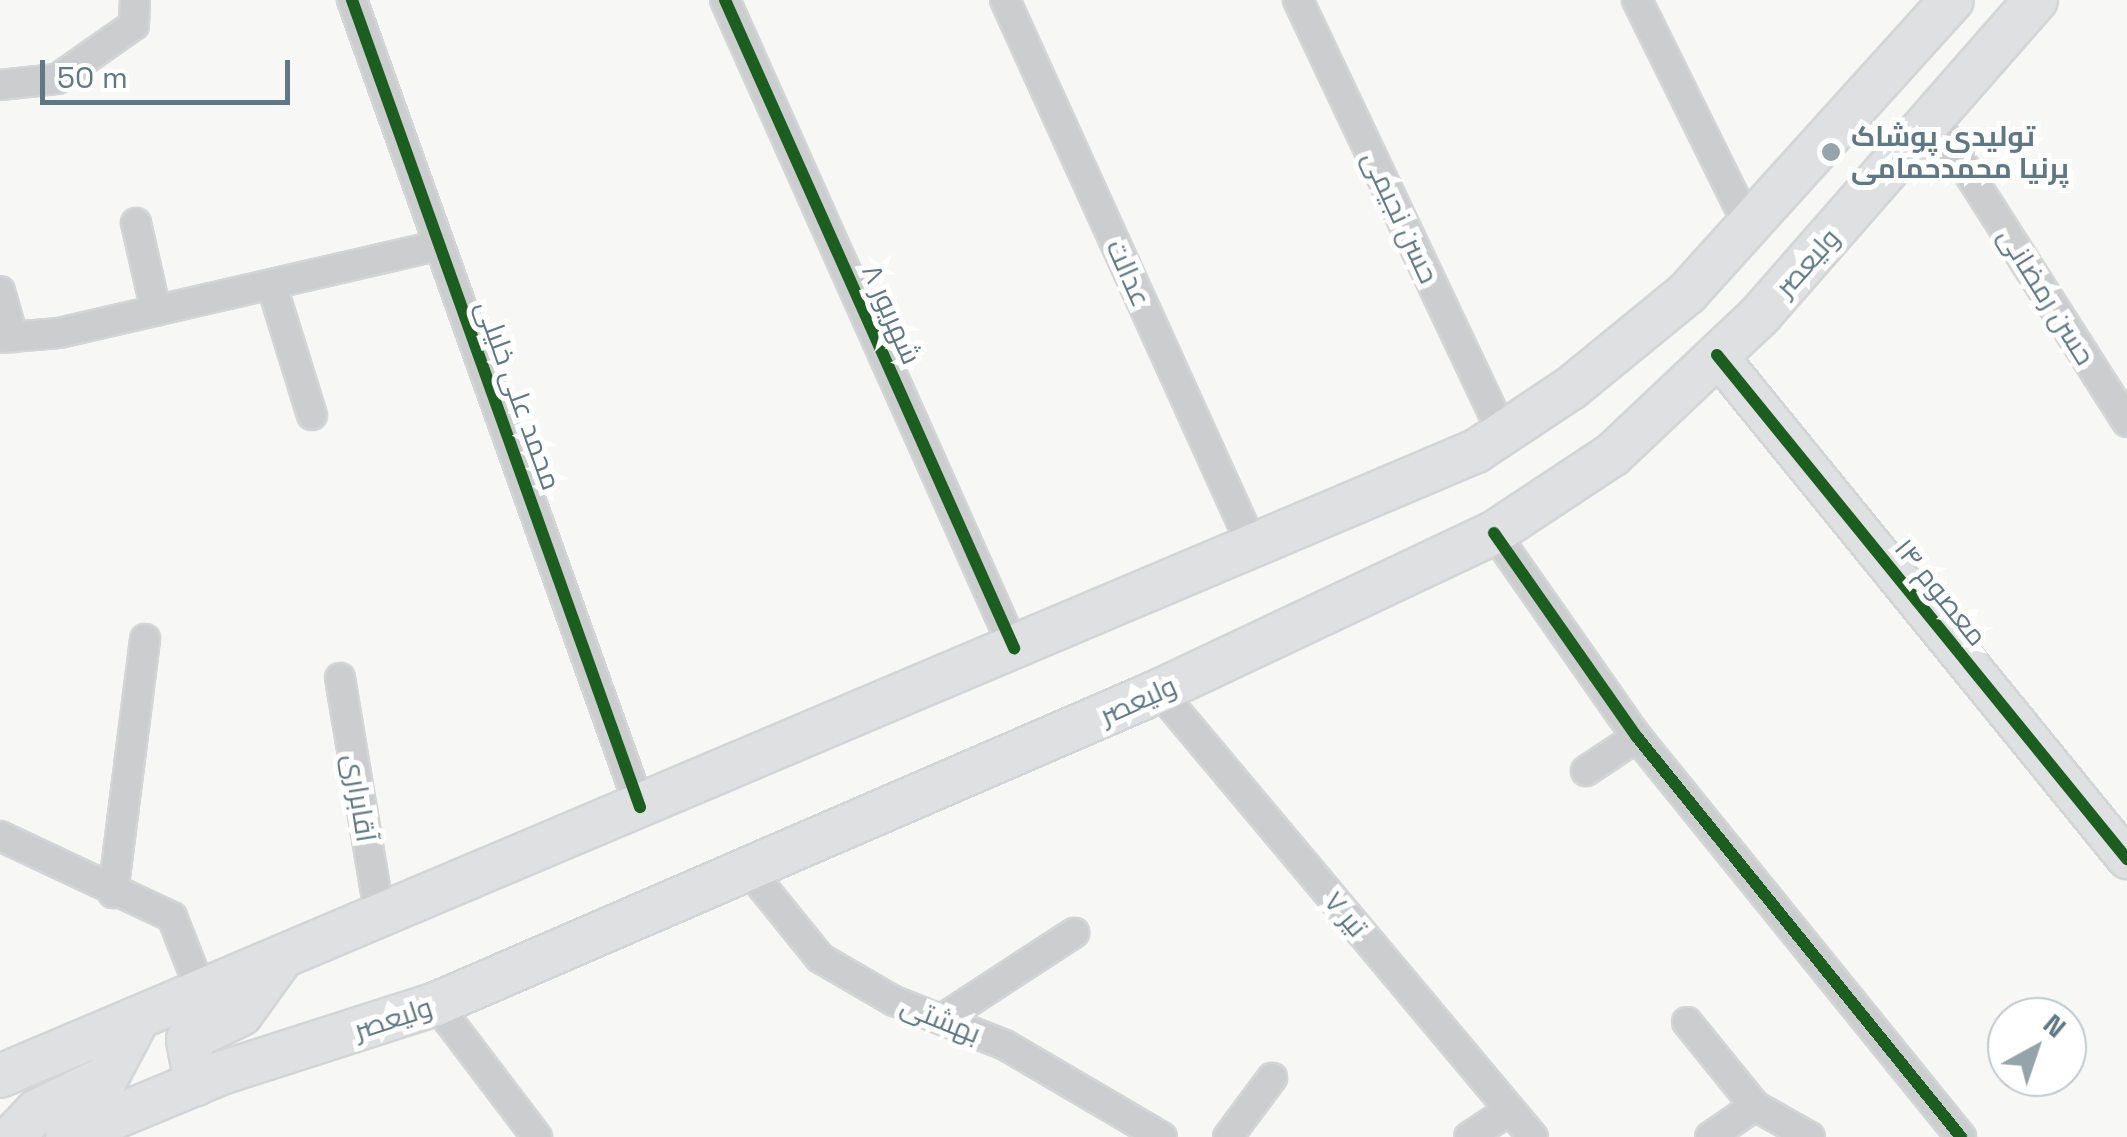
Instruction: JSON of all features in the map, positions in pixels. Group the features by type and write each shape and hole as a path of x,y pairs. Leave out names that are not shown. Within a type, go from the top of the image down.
{"main road":[{"name":"ولیعصر","path":"66,1137 196,1084 436,1004 1159,691 1494,533 1612,455 1760,315 2036,0"},
{"path":"1,1072 202,994 1476,452 1572,388 1688,293 1942,4"},
{"path":"196,1084 188,1040 241,1014 280,960"},
{"path":"12,1137 37,1111 107,1076 136,1020"}],"street":[{"path":"0,85 58,79 134,26 135,0"},
{"name":"محمد علی خلیلی","path":"352,0 640,807"},
{"name":"۸ شهریور","path":"725,0 1014,648"},
{"name":"عدالت","path":"1005,0 1253,546"},
{"name":"حسن نجیمی","path":"1298,0 1503,433"},
{"path":"1637,0 1749,228"},
{"name":"حسن رمضانی","path":"1934,119 2127,422"},
{"path":"136,223 156,311"},
{"path":"0,291 6,337 58,333 439,245"},
{"path":"272,286 312,415"},
{"name":"۱۴ معصوم","path":"1716,355 2127,859"},
{"path":"1494,533 1637,737 1961,1137"},
{"path":"112,892 145,639"},
{"name":"آقابراری","path":"340,678 380,918"},
{"name":"۷ تیر","path":"1159,691 1533,1137"},
{"path":"1586,771 1637,737"},
{"path":"0,836 172,917 202,994"},
{"name":"بهشتی","path":"748,869 820,958 894,1000 1005,1045 1162,1137"},
{"path":"942,1020 1074,933"},
{"path":"436,1004 537,1137"},
{"path":"1687,1022 1756,1106 1810,1137"},
{"path":"1228,1137 1272,1078"},
{"path":"1710,1137 1756,1106"},
{"path":"1469,1137 1510,1110"}],"cycle path":[{"path":"352,0 640,807"},
{"path":"725,0 1014,648"},
{"path":"1717,355 2127,859"},
{"path":"1494,533 1637,737 1961,1137"}],"place":[{"name":"تولیدی پوشاک پرنیا محمدحمامی","path":"1831,152"}]}
